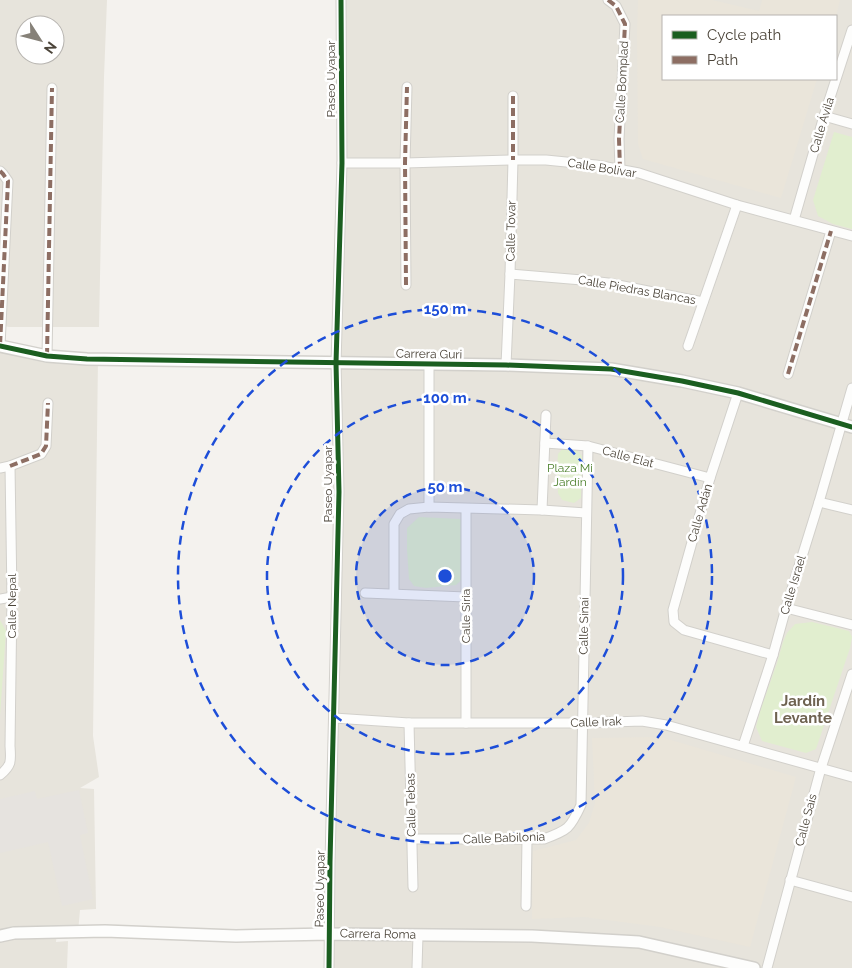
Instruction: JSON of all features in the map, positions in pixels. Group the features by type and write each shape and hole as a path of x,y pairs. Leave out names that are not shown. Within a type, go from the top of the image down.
{"street":[{"name":"Paseo Uyapar","path":"329,968 339,492 336,363 342,163 341,0"},
{"name":"Calle Bomplad","path":"608,0 616,6 625,24 619,139 620,169"},
{"name":"Calle Ávila","path":"837,76 852,30"},
{"name":"Calle Ávila","path":"794,220 836,80"},
{"path":"406,87 406,285"},
{"path":"47,356 52,88"},
{"name":"Calle Tovar","path":"506,365 513,160 513,96"},
{"path":"824,116 852,124"},
{"name":"Calle Bolívar","path":"342,163 513,160 596,165 639,173 737,205 852,236"},
{"path":"0,172 8,181 0,346"},
{"path":"688,346 737,205"},
{"path":"788,374 832,230"},
{"name":"Calle Piedras Blancas","path":"510,274 608,283 704,302"},
{"name":"Carrera Guri","path":"0,346 47,356 87,359 506,365 611,369 738,393 847,426"},
{"path":"429,364 429,507"},
{"name":"Calle Israel","path":"742,746 819,502 847,426 852,388"},
{"name":"Calle Adán","path":"738,393 710,478 673,610 674,622 684,630 772,655"},
{"path":"0,468 41,454 46,446 48,403"},
{"path":"542,510 546,414"},
{"name":"Calle Elat","path":"545,443 588,446 710,478"},
{"name":"Calle Sinaí","path":"580,805 588,446"},
{"name":"Calle Nepal","path":"0,775 8,768 11,762 12,597 10,466"},
{"path":"819,502 852,510"},
{"path":"394,593 394,524 400,514 409,509 429,507 586,513"},
{"name":"Calle Siria","path":"466,509 466,723"},
{"path":"365,593 466,597"},
{"path":"0,599 12,597"},
{"path":"786,608 852,625"},
{"name":"Calle Sais","path":"767,968 821,768 852,674"},
{"name":"Calle Irak","path":"334,718 409,723 642,721 666,725 852,777"},
{"name":"Calle Tebas","path":"409,723 413,887"},
{"name":"Calle Babilonia","path":"412,840 544,839 562,832 573,823 580,805"},
{"path":"526,906 527,839"},
{"path":"790,880 852,897"},
{"name":"Carrera Roma","path":"0,936 105,931 236,936 330,934 532,936 639,942 754,968"},
{"path":"417,968 418,935"}],"shaded area":[{"path":"0,0 107,0 99,327 9,327 0,325"},
{"path":"341,0 852,0 852,968 329,968"},
{"path":"638,0 712,0 759,11 762,0 840,0 836,15 662,15 662,80 817,80 781,198 643,159 638,144"},
{"path":"0,346 98,359 93,736 99,777 80,788 94,789 96,909 80,910 78,932 57,932 56,942 68,941 67,968 0,968"},
{"path":"661,737 796,777 750,947 660,927 584,917 532,919 533,851 576,840 589,823 595,803 592,738"},
{"path":"79,790 88,833 80,835 93,899 62,906 48,842 0,853 0,799 35,791 37,799"}],"green space":[{"path":"834,132 852,137 852,229 833,224 818,216 813,200"},
{"name":"Plaza Mi Jardín","path":"574,447 582,456 581,498 574,503 562,500 558,493 557,467 558,454 563,448"},
{"path":"419,517 460,519 466,524 465,577 456,585 426,588 414,586 409,579 407,528"},
{"path":"0,620 6,631 0,716"},
{"path":"812,622 849,631 852,637 816,749 806,753 762,741 756,727 787,633 795,624"}],"marked path":[{"path":"608,0 616,6 625,24 619,139 620,169"},
{"path":"406,285 405,163 407,87"},
{"path":"47,356 52,88"},
{"path":"513,96 513,160"},
{"path":"0,171 8,181 0,346"},
{"path":"788,374 831,231"},
{"path":"10,466 41,454 46,446 48,403"}],"cycle path":[{"path":"329,968 339,492 336,363 342,163 341,0"},
{"path":"0,346 47,356 87,359 506,365 611,369 738,393 852,427"}],"district":[{"name":"Jardín Levante","path":"803,710"}]}
